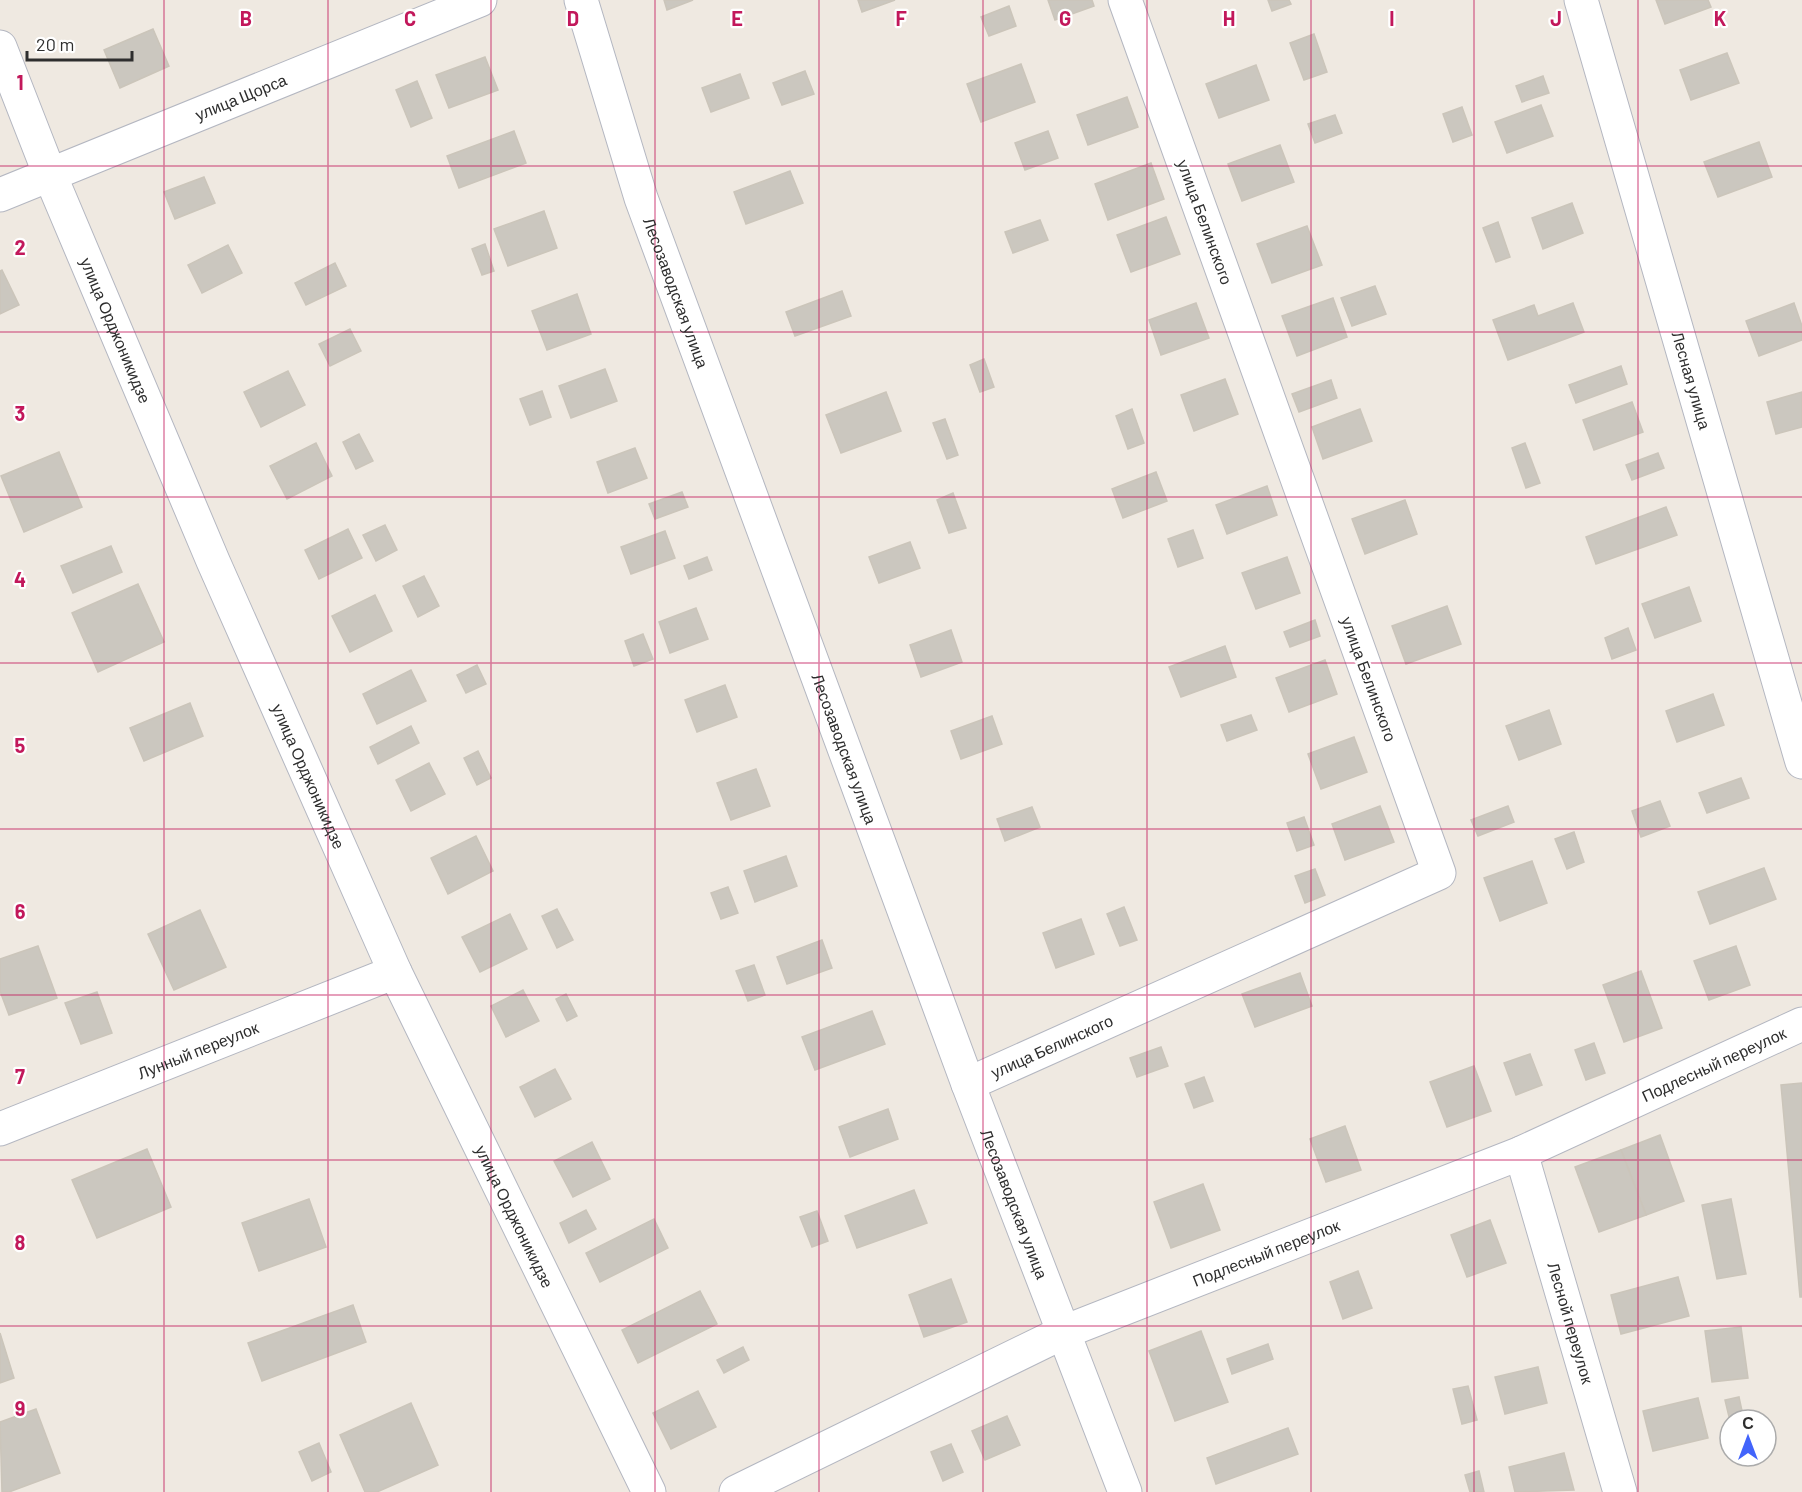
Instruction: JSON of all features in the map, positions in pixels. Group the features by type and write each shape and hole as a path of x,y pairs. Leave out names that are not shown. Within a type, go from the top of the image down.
{"street":[{"name":"улица Щорса","path":"0,195 480,0"},
{"name":"Лесозаводская улица","path":"581,0 641,198 968,1084 1125,1492"},
{"name":"улица Белинского","path":"968,1084 1438,873 1125,0"},
{"name":"Лесная улица","path":"1581,0 1671,302 1802,762"},
{"name":"улица Орджоникидзе","path":"0,47 50,176 213,561 395,972 649,1492"},
{"name":"Лунный переулок","path":"0,1129 395,972"},
{"name":"Подлесный переулок","path":"736,1492 1064,1332 1521,1153 1802,1024"},
{"name":"Лесной переулок","path":"1521,1153 1620,1492"}],"building":[{"path":"664,0 693,0 667,10"},
{"path":"858,0 895,0 862,12"},
{"path":"1048,0 1092,0 1094,6 1055,20"},
{"path":"1268,0 1289,0 1291,4 1272,11"},
{"path":"1656,0 1708,0 1711,7 1665,24"},
{"path":"1009,6 1016,26 989,36 981,17"},
{"path":"153,29 169,66 120,88 104,50"},
{"path":"1314,34 1327,72 1304,80 1290,43"},
{"path":"1727,53 1739,83 1691,100 1680,70"},
{"path":"485,57 498,90 449,108 436,75"},
{"path":"1021,64 1035,102 981,122 967,84"},
{"path":"1256,65 1269,100 1219,118 1206,84"},
{"path":"805,71 814,94 782,105 773,83"},
{"path":"740,74 749,98 711,112 702,88"},
{"path":"1543,76 1549,93 1522,102 1516,86"},
{"path":"417,81 432,118 411,127 396,90"},
{"path":"1127,97 1138,127 1088,145 1077,115"},
{"path":"1541,105 1553,136 1507,153 1495,122"},
{"path":"1462,107 1472,135 1453,142 1443,114"},
{"path":"1335,115 1342,133 1315,143 1308,124"},
{"path":"514,131 526,163 459,188 447,156"},
{"path":"1048,131 1058,158 1025,170 1015,143"},
{"path":"1759,142 1772,177 1718,197 1704,162"},
{"path":"1280,145 1294,182 1242,201 1228,164"},
{"path":"1151,163 1164,199 1108,220 1095,184"},
{"path":"790,171 803,203 746,224 734,192"},
{"path":"204,177 215,203 175,219 164,192"},
{"path":"1572,203 1583,233 1543,249 1532,218"},
{"path":"544,211 557,248 508,266 494,229"},
{"path":"1166,217 1180,254 1131,272 1117,235"},
{"path":"1040,220 1048,240 1013,253 1005,232"},
{"path":"1498,222 1510,257 1496,262 1483,228"},
{"path":"1307,226 1322,265 1272,283 1257,244"},
{"path":"485,244 494,271 482,275 472,249"},
{"path":"228,245 242,273 202,293 188,265"},
{"path":"335,263 346,286 306,305 295,283"},
{"path":"2,270 19,305 0,314 0,271"},
{"path":"1375,286 1386,314 1352,326 1341,298"},
{"path":"842,291 851,316 795,336 786,312"},
{"path":"577,294 591,334 547,350 532,311"},
{"path":"1333,298 1347,337 1297,356 1282,316"},
{"path":"1196,303 1209,338 1161,355 1149,320"},
{"path":"1573,303 1584,332 1508,360 1493,320 1534,305 1538,316"},
{"path":"1794,303 1802,326 1802,340 1759,356 1746,321"},
{"path":"350,329 361,351 330,366 319,344"},
{"path":"984,359 994,387 980,392 970,365"},
{"path":"1621,366 1627,384 1576,403 1569,385"},
{"path":"605,369 617,401 571,418 559,386"},
{"path":"288,371 305,405 261,427 244,392"},
{"path":"1225,379 1238,414 1194,431 1181,395"},
{"path":"1331,380 1337,398 1299,412 1292,394"},
{"path":"542,391 551,417 530,425 520,399"},
{"path":"886,392 901,431 841,453 826,415"},
{"path":"1802,392 1802,427 1776,434 1767,402"},
{"path":"1632,402 1643,432 1594,450 1583,420"},
{"path":"1132,409 1144,443 1128,449 1116,416"},
{"path":"1360,409 1372,441 1323,459 1312,427"},
{"path":"945,419 958,455 947,459 933,423"},
{"path":"359,434 373,461 356,469 343,442"},
{"path":"316,443 332,476 287,499 270,466"},
{"path":"1525,443 1540,483 1526,488 1512,448"},
{"path":"635,448 647,478 608,493 597,462"},
{"path":"59,452 82,507 24,532 1,476"},
{"path":"1658,453 1664,468 1632,480 1626,465"},
{"path":"1156,472 1167,501 1123,518 1112,489"},
{"path":"1267,486 1277,515 1227,534 1216,505"},
{"path":"682,492 688,507 655,519 649,504"},
{"path":"953,493 966,528 949,533 937,500"},
{"path":"1405,500 1417,534 1365,554 1352,519"},
{"path":"1666,507 1677,535 1596,564 1586,537"},
{"path":"385,525 397,550 376,561 363,535"},
{"path":"348,529 362,558 319,579 305,550"},
{"path":"1193,530 1203,558 1178,567 1168,539"},
{"path":"665,531 675,558 631,574 621,547"},
{"path":"910,542 920,568 879,583 869,557"},
{"path":"111,546 122,572 73,593 61,566"},
{"path":"707,557 712,570 689,579 684,566"},
{"path":"1287,557 1300,593 1256,609 1242,573"},
{"path":"424,576 439,606 418,617 403,586"},
{"path":"138,584 164,642 98,672 72,613"},
{"path":"1689,587 1701,621 1655,638 1642,604"},
{"path":"375,595 392,631 350,652 332,616"},
{"path":"1447,606 1461,644 1406,664 1392,626"},
{"path":"696,608 708,639 670,653 659,622"},
{"path":"1315,620 1320,636 1290,647 1284,632"},
{"path":"1628,628 1636,650 1612,659 1605,638"},
{"path":"951,630 962,662 921,677 910,645"},
{"path":"643,634 653,659 634,666 625,641"},
{"path":"1225,646 1236,677 1181,697 1169,667"},
{"path":"1325,660 1337,694 1289,712 1276,678"},
{"path":"477,665 486,684 466,693 457,675"},
{"path":"411,670 426,701 377,724 363,694"},
{"path":"725,685 737,717 697,732 685,700"},
{"path":"1713,694 1724,725 1677,742 1666,711"},
{"path":"190,703 203,736 144,761 130,728"},
{"path":"1549,710 1561,744 1519,760 1506,726"},
{"path":"1251,715 1257,730 1227,741 1221,725"},
{"path":"992,716 1002,744 961,759 951,731"},
{"path":"411,726 419,743 378,764 370,747"},
{"path":"1354,737 1367,772 1321,789 1308,754"},
{"path":"478,751 491,778 477,785 464,758"},
{"path":"429,763 445,794 411,811 396,780"},
{"path":"756,769 770,806 731,820 717,783"},
{"path":"1741,778 1749,798 1707,813 1699,793"},
{"path":"1660,801 1670,826 1641,837 1632,811"},
{"path":"1380,806 1394,842 1345,860 1332,824"},
{"path":"1508,806 1514,822 1478,836 1471,820"},
{"path":"1032,807 1040,827 1005,841 997,819"},
{"path":"1304,817 1314,845 1297,851 1287,823"},
{"path":"1574,832 1584,862 1567,869 1555,839"},
{"path":"476,836 493,871 448,894 431,858"},
{"path":"786,856 797,886 755,902 744,871"},
{"path":"1532,861 1547,903 1500,921 1484,878"},
{"path":"1764,868 1776,899 1710,924 1698,892"},
{"path":"1315,869 1325,895 1305,903 1295,876"},
{"path":"728,887 738,913 721,919 711,893"},
{"path":"1124,907 1137,940 1120,946 1107,914"},
{"path":"557,909 573,940 557,948 542,916"},
{"path":"200,910 226,967 174,990 148,934"},
{"path":"510,914 527,949 480,972 462,937"},
{"path":"1081,919 1094,954 1056,968 1043,933"},
{"path":"822,940 832,968 787,984 777,957"},
{"path":"38,946 57,998 9,1015 0,991 0,959"},
{"path":"1736,946 1750,985 1709,1000 1694,961"},
{"path":"754,965 765,995 748,1001 736,971"},
{"path":"1641,971 1662,1028 1624,1042 1603,985"},
{"path":"1300,973 1312,1006 1255,1027 1242,994"},
{"path":"523,990 539,1021 506,1037 491,1006"},
{"path":"97,992 112,1033 81,1044 65,1003"},
{"path":"566,994 577,1016 567,1021 556,999"},
{"path":"872,1011 885,1044 815,1070 802,1037"},
{"path":"1594,1043 1605,1073 1586,1080 1575,1050"},
{"path":"1161,1047 1168,1066 1137,1077 1130,1058"},
{"path":"1530,1054 1542,1085 1516,1095 1504,1063"},
{"path":"1474,1066 1491,1111 1447,1127 1430,1082"},
{"path":"555,1069 571,1099 535,1117 520,1087"},
{"path":"1204,1077 1213,1101 1194,1108 1185,1084"},
{"path":"1802,1083 1802,1297 1800,1297 1781,1085"},
{"path":"888,1109 898,1139 850,1157 839,1127"},
{"path":"1345,1126 1361,1170 1326,1182 1310,1139"},
{"path":"1660,1135 1684,1201 1646,1215 1621,1150"},
{"path":"592,1142 610,1179 573,1197 554,1161"},
{"path":"147,1149 171,1207 97,1238 72,1180"},
{"path":"1621,1150 1646,1215 1599,1232 1575,1167"},
{"path":"1203,1184 1220,1230 1171,1248 1154,1202"},
{"path":"914,1190 927,1223 857,1248 845,1216"},
{"path":"309,1199 326,1247 259,1271 242,1223"},
{"path":"1731,1199 1746,1274 1717,1279 1702,1205"},
{"path":"586,1210 596,1229 569,1243 560,1223"},
{"path":"817,1211 828,1241 812,1247 800,1217"},
{"path":"654,1219 668,1248 600,1282 586,1253"},
{"path":"1490,1220 1506,1263 1467,1277 1451,1235"},
{"path":"1358,1271 1372,1308 1343,1319 1330,1282"},
{"path":"1678,1277 1689,1316 1621,1334 1611,1295"},
{"path":"951,1279 967,1322 924,1337 909,1295"},
{"path":"700,1291 717,1324 638,1363 622,1330"},
{"path":"353,1305 366,1342 262,1381 248,1343"},
{"path":"1741,1327 1748,1378 1712,1382 1705,1331"},
{"path":"1201,1331 1228,1402 1175,1421 1149,1351"},
{"path":"0,1333 14,1378 0,1383"},
{"path":"1268,1344 1273,1359 1232,1374 1227,1359"},
{"path":"743,1347 749,1360 724,1373 717,1360"},
{"path":"1538,1367 1547,1403 1505,1414 1495,1377"},
{"path":"1468,1386 1477,1420 1462,1424 1453,1389"},
{"path":"698,1391 716,1427 671,1449 653,1413"},
{"path":"1739,1397 1741,1408 1727,1408 1725,1400"},
{"path":"1698,1398 1708,1438 1653,1451 1643,1411"},
{"path":"411,1403 438,1465 377,1492 365,1492 340,1435"},
{"path":"36,1409 60,1473 9,1492 2,1492 0,1422"},
{"path":"1007,1416 1020,1445 985,1460 972,1431"},
{"path":"1288,1428 1298,1454 1216,1484 1207,1458"},
{"path":"319,1443 331,1472 312,1481 299,1452"},
{"path":"951,1444 963,1472 943,1481 931,1452"},
{"path":"1564,1453 1574,1490 1515,1492 1509,1467"},
{"path":"1479,1471 1484,1492 1470,1492 1465,1475"}]}
